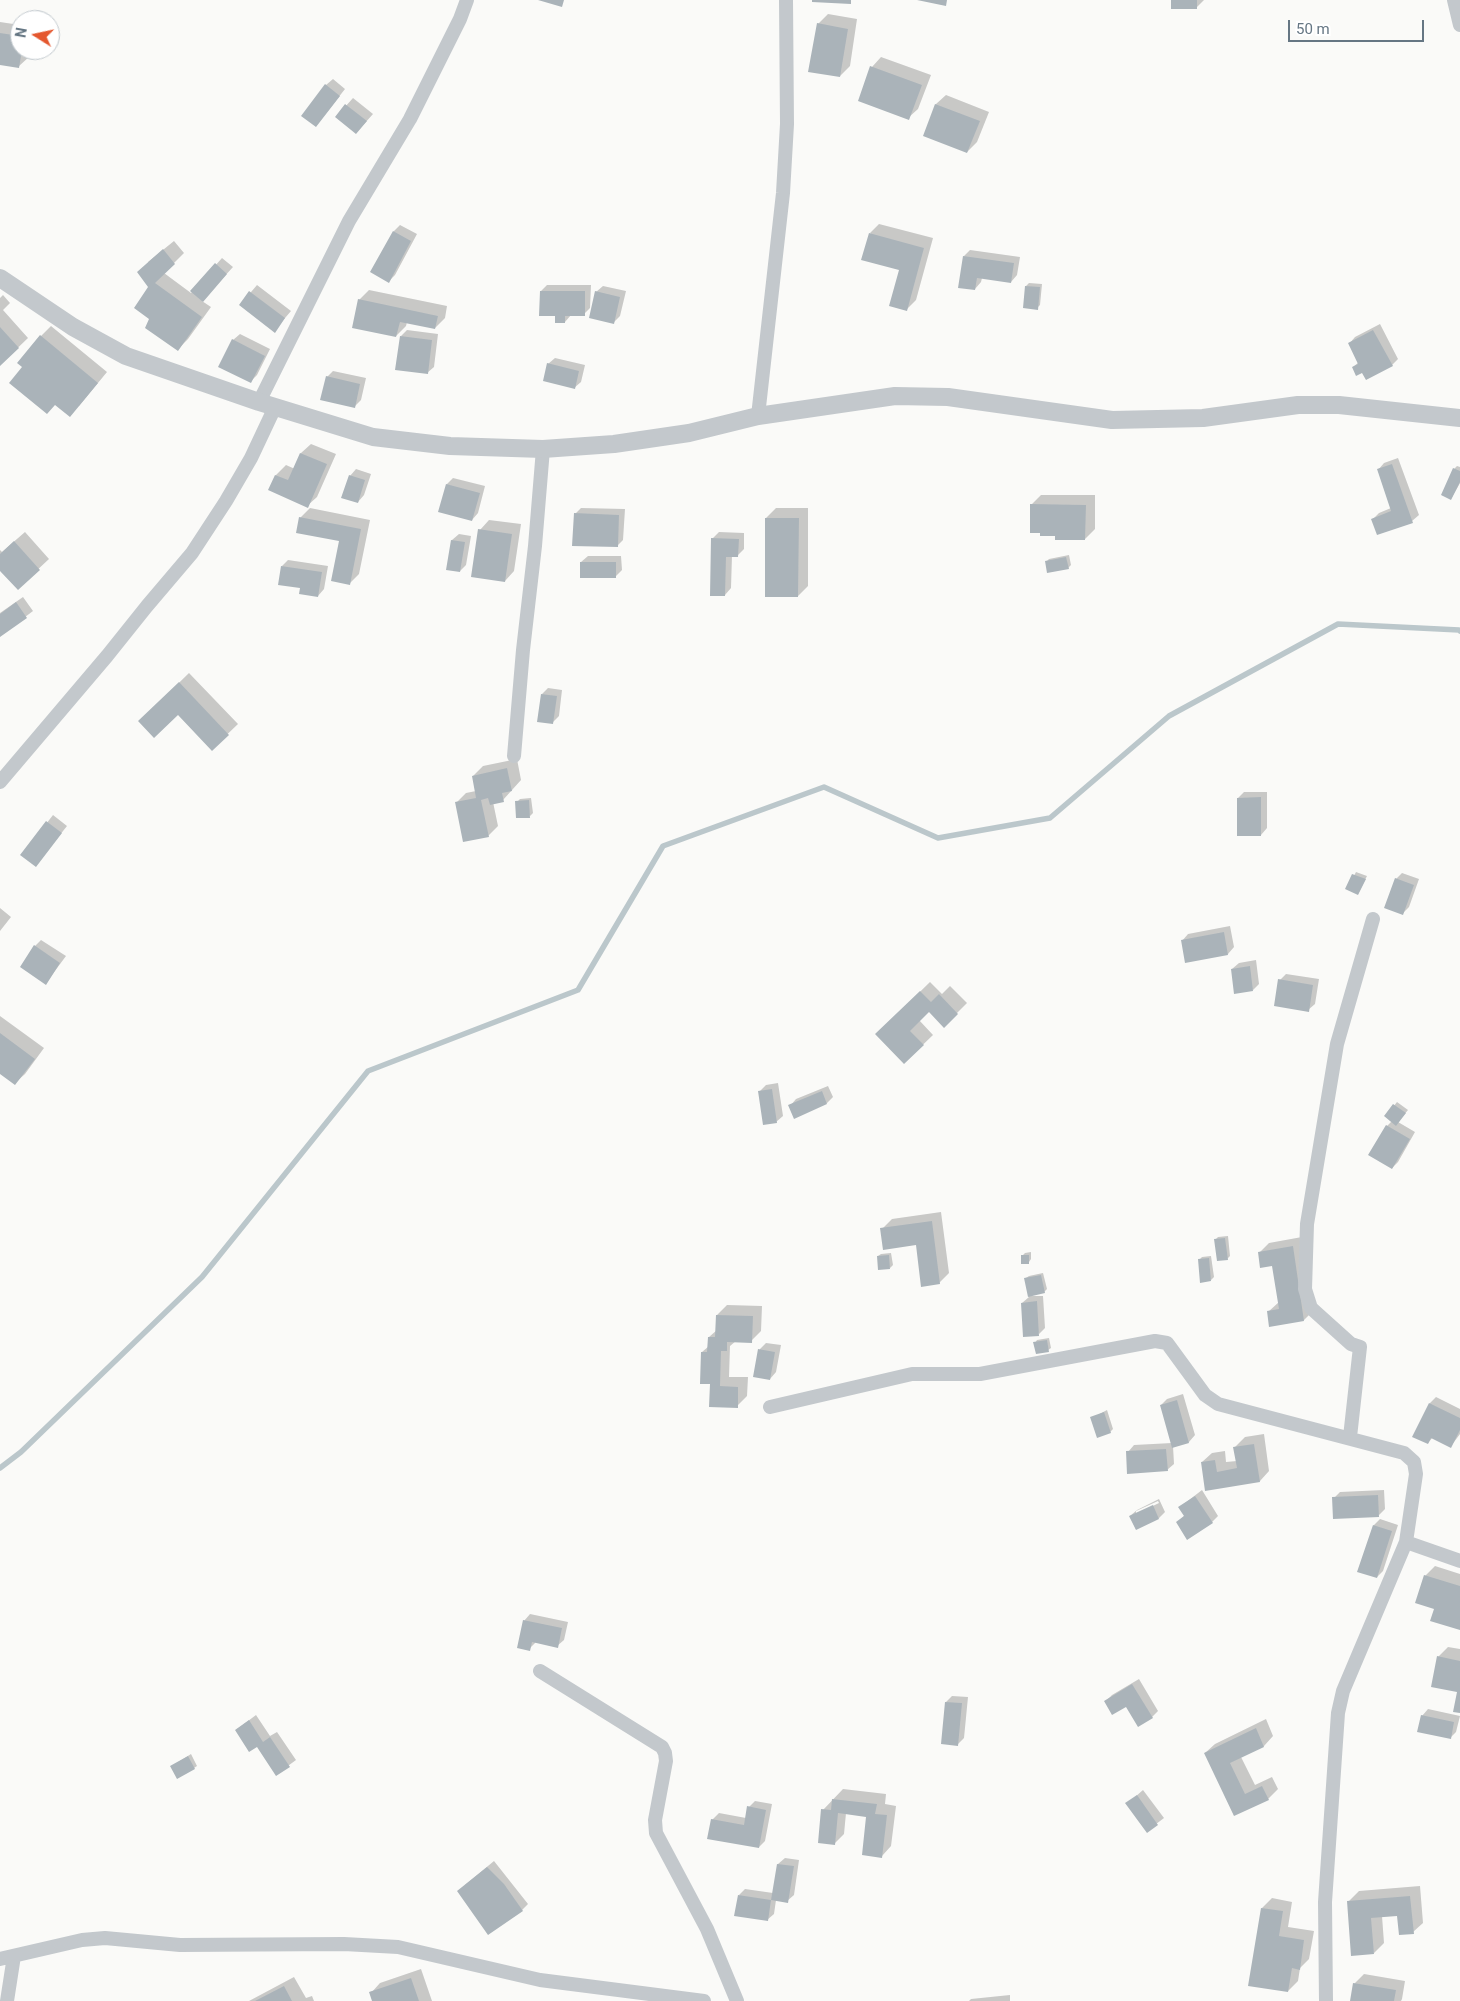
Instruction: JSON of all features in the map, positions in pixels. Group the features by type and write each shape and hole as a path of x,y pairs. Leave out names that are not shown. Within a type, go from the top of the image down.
{"street":[{"path":"0,782 108,656 192,553 226,501 251,458 267,405 349,221 410,120 460,19 466,0"},
{"path":"758,416 783,193 787,124 786,0"},
{"path":"1454,0 1460,25"},
{"path":"0,278 74,327 126,356 267,405 373,437 450,446 543,449 614,444 689,433 758,416 895,396 948,397 1112,420 1203,418 1298,405 1339,405 1460,418"},
{"path":"514,756 543,449"},
{"path":"1350,1437 1360,1348 1351,1344 1311,1308 1306,1289 1307,1224 1338,1044 1373,919"},
{"path":"770,1407 912,1374 980,1374 1155,1341 1167,1343 1205,1395 1218,1404 1350,1437 1404,1453 1414,1462 1416,1474 1406,1542 1343,1691 1338,1713 1325,1902 1326,2001"},
{"path":"1406,1542 1460,1561"},
{"path":"540,1672 662,1747 666,1761 655,1820 656,1833 707,1929 737,2001"},
{"path":"7,2001 7,1957 82,1940 105,1938 180,1945 344,1944 398,1948 540,1980 704,2001"}],"building":[{"path":"538,0 564,0 562,7"},
{"path":"812,0 851,0 851,4 812,2"},
{"path":"917,0 947,0 946,6"},
{"path":"1171,0 1197,0 1197,9 1171,9"},
{"path":"817,23 848,29 840,77 808,72"},
{"path":"0,33 10,34 10,60 20,60 19,68 0,65"},
{"path":"870,66 922,85 909,120 858,101"},
{"path":"325,84 340,96 316,127 301,116"},
{"path":"345,104 367,121 356,134 335,117"},
{"path":"935,104 980,121 967,153 923,136"},
{"path":"393,231 411,241 389,283 370,272"},
{"path":"869,233 924,248 907,311 889,306 899,270 861,260"},
{"path":"163,249 175,264 155,283 202,317 178,351 145,328 149,319 134,308 148,287 137,272"},
{"path":"963,256 1014,263 1011,283 977,278 975,290 958,288"},
{"path":"215,263 227,274 203,302 190,291"},
{"path":"1025,286 1040,287 1038,310 1023,308"},
{"path":"249,291 285,318 275,333 239,305"},
{"path":"540,291 585,291 585,316 565,316 565,323 555,323 555,316 539,316"},
{"path":"595,291 620,297 614,324 589,318"},
{"path":"358,299 438,316 435,329 400,322 396,337 352,328"},
{"path":"0,327 19,348 0,366"},
{"path":"1373,330 1393,366 1366,380 1362,373 1356,376 1352,367 1358,364 1348,343"},
{"path":"40,335 98,383 70,417 55,405 47,414 9,383 22,367 17,363"},
{"path":"400,336 432,340 428,374 395,370"},
{"path":"232,339 265,356 251,383 218,367"},
{"path":"547,363 579,371 575,389 543,381"},
{"path":"326,376 360,384 355,408 320,400"},
{"path":"300,453 327,464 308,508 268,490 275,475 288,480"},
{"path":"1392,464 1413,523 1377,535 1371,519 1391,511 1377,469"},
{"path":"1453,468 1460,471 1460,482 1451,500 1441,495"},
{"path":"349,475 365,480 358,503 341,498"},
{"path":"446,484 480,493 472,521 438,512"},
{"path":"1030,504 1086,505 1085,540 1055,540 1055,536 1040,536 1040,533 1030,533"},
{"path":"574,513 619,515 618,547 572,546"},
{"path":"299,517 361,529 350,585 331,581 339,541 296,533"},
{"path":"765,518 799,518 798,597 765,597"},
{"path":"478,529 512,534 505,582 471,577"},
{"path":"711,538 739,539 738,557 726,557 725,596 710,596"},
{"path":"451,540 465,542 460,572 446,570"},
{"path":"14,541 40,570 18,590 0,571 0,554"},
{"path":"1066,557 1069,569 1047,573 1045,561"},
{"path":"580,562 616,562 616,578 580,578"},
{"path":"281,566 322,572 318,597 299,594 300,588 278,585"},
{"path":"16,602 27,618 0,637 0,614"},
{"path":"179,682 229,735 212,751 178,715 154,738 138,721"},
{"path":"541,694 557,696 553,724 537,722"},
{"path":"507,768 512,791 502,793 504,802 490,805 488,798 481,800 489,837 463,842 455,802 476,798 472,776"},
{"path":"1261,797 1261,836 1237,836 1237,798"},
{"path":"529,800 530,818 516,818 515,801"},
{"path":"46,821 62,833 36,867 20,855"},
{"path":"1352,874 1366,879 1358,895 1345,889"},
{"path":"1395,878 1414,885 1403,915 1384,908"},
{"path":"1224,932 1228,955 1185,963 1181,940"},
{"path":"34,945 60,963 46,985 20,967"},
{"path":"1250,966 1253,991 1234,994 1231,969"},
{"path":"1278,979 1313,985 1309,1012 1274,1006"},
{"path":"920,991 931,1002 939,994 958,1014 944,1028 929,1012 910,1031 924,1045 904,1064 875,1034"},
{"path":"0,1033 35,1059 15,1085 0,1074"},
{"path":"772,1089 777,1123 763,1125 758,1091"},
{"path":"822,1091 827,1104 794,1119 788,1105"},
{"path":"1393,1104 1406,1113 1396,1126 1384,1116"},
{"path":"1386,1125 1410,1139 1392,1169 1368,1155"},
{"path":"932,1221 940,1284 921,1287 916,1245 883,1250 880,1228"},
{"path":"1225,1238 1228,1260 1217,1261 1214,1239"},
{"path":"1293,1246 1304,1321 1269,1327 1267,1311 1279,1309 1272,1266 1260,1268 1258,1252"},
{"path":"889,1255 890,1269 878,1270 877,1256"},
{"path":"1021,1255 1029,1255 1029,1264 1021,1264"},
{"path":"1209,1258 1211,1281 1200,1283 1198,1259"},
{"path":"1041,1275 1045,1293 1028,1297 1024,1278"},
{"path":"1037,1301 1039,1336 1023,1337 1021,1303"},
{"path":"716,1315 753,1316 752,1343 727,1342 727,1351 721,1351 720,1386 738,1387 738,1408 709,1407 710,1384 700,1384 701,1352 707,1352 708,1337 715,1337"},
{"path":"1047,1340 1049,1352 1036,1354 1033,1342"},
{"path":"758,1349 775,1352 770,1380 753,1377"},
{"path":"1177,1400 1189,1443 1172,1448 1160,1405"},
{"path":"1429,1403 1460,1418 1460,1430 1451,1448 1431,1438 1428,1444 1412,1437"},
{"path":"1104,1412 1111,1433 1097,1438 1090,1417"},
{"path":"1254,1444 1260,1482 1205,1491 1201,1462 1215,1460 1217,1472 1237,1468 1233,1447"},
{"path":"1166,1449 1168,1471 1127,1474 1126,1451"},
{"path":"1378,1495 1379,1517 1333,1519 1332,1497"},
{"path":"1195,1496 1213,1523 1187,1540 1176,1522 1184,1516 1178,1507"},
{"path":"1153,1505 1159,1519 1136,1530 1129,1516"},
{"path":"1373,1525 1392,1531 1377,1578 1357,1572"},
{"path":"1424,1575 1460,1586 1460,1630 1430,1621 1434,1609 1415,1603"},
{"path":"523,1620 562,1628 558,1648 532,1642 530,1651 517,1648"},
{"path":"1437,1656 1460,1661 1460,1713 1453,1712 1457,1692 1431,1687"},
{"path":"1132,1684 1153,1718 1138,1727 1126,1707 1112,1715 1104,1701"},
{"path":"945,1702 962,1703 958,1746 941,1744"},
{"path":"1421,1715 1454,1722 1451,1739 1417,1732"},
{"path":"249,1720 263,1742 270,1737 290,1767 276,1776 257,1747 249,1752 235,1730"},
{"path":"1256,1728 1264,1747 1230,1763 1245,1794 1262,1786 1269,1800 1234,1816 1204,1753"},
{"path":"188,1756 195,1769 177,1779 170,1766"},
{"path":"1137,1795 1158,1825 1147,1833 1125,1803"},
{"path":"832,1799 877,1804 875,1814 887,1815 882,1858 862,1855 866,1817 838,1813 835,1845 818,1843 821,1809 831,1810"},
{"path":"747,1806 766,1810 759,1848 707,1839 711,1819 744,1825"},
{"path":"777,1864 794,1866 788,1903 771,1900"},
{"path":"487,1867 504,1884 523,1911 488,1935 457,1891"},
{"path":"738,1895 771,1900 768,1921 734,1916"},
{"path":"1410,1896 1414,1934 1399,1935 1397,1916 1371,1918 1374,1954 1351,1956 1347,1901"},
{"path":"1261,1908 1283,1911 1279,1936 1304,1940 1300,1970 1292,1968 1288,1992 1248,1986"},
{"path":"411,1978 419,2001 372,2001 369,1992"},
{"path":"1353,1983 1396,1990 1394,2001 1350,2001"},
{"path":"284,1986 292,2001 255,2001"}],"waterway":[{"path":"0,1468 21,1452 202,1277 368,1071 578,990 663,846 824,787 938,838 1050,818 1169,716 1338,624 1460,631"}]}
